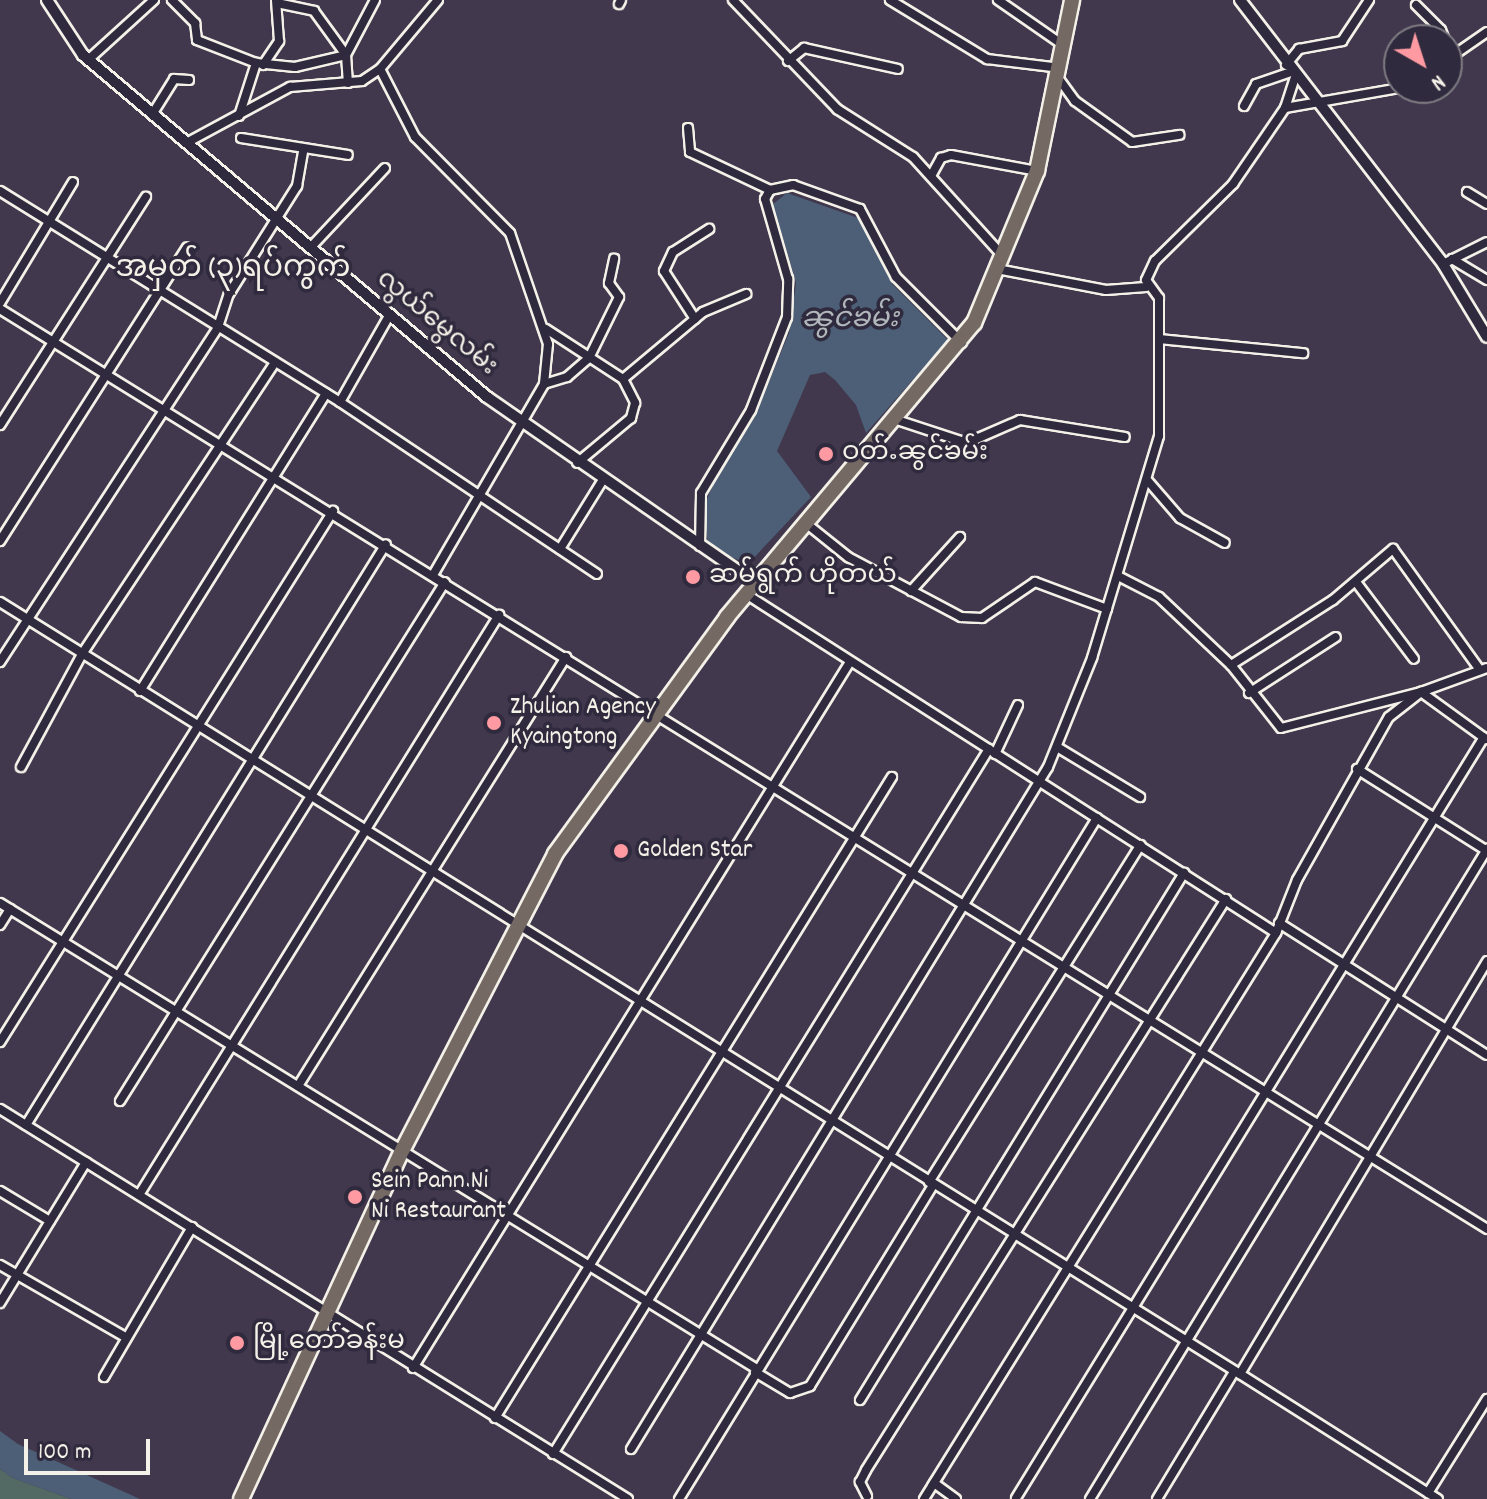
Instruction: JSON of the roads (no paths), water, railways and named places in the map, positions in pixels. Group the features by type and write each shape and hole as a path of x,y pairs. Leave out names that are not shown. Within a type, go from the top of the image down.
{"highway":[{"path":"241,1499 403,1149 555,854 652,715 751,588 963,343 1037,171 1060,73 1072,0"}],"street":[{"name":"လွယ်မွေလမ်း","path":"47,0 88,60 190,141 390,314 523,423 700,546 751,588"},
{"path":"88,60 154,0"},
{"path":"172,0 195,23 197,40 260,64 295,67 346,55"},
{"path":"348,83 346,55 375,0"},
{"path":"190,141 290,87 348,83 380,69 438,0"},
{"path":"631,1449 1041,783 1107,609 1148,481 1159,436 1159,298 1146,287 1092,289 1000,263 931,176 898,145 837,109 733,0"},
{"path":"890,0 987,59 1060,73 1075,101 1132,142 1179,135"},
{"path":"998,0 1064,46"},
{"path":"1240,0 1316,105 1448,261 1487,337"},
{"path":"1146,287 1155,261 1233,184 1285,108 1291,71 1299,49 1342,41 1369,0"},
{"path":"239,116 260,64 279,41 277,2 314,11 346,55"},
{"path":"1416,5 1435,24"},
{"path":"1463,49 1487,32"},
{"path":"788,61 796,51 818,49 898,69"},
{"path":"380,69 415,137 510,233 546,329 544,384 433,575"},
{"path":"1244,106 1252,87 1291,71"},
{"path":"153,113 174,79 189,80"},
{"path":"1285,108 1383,91"},
{"path":"688,128 690,152 770,190 793,185 860,209 896,277 963,343"},
{"path":"241,138 303,152 348,155"},
{"path":"0,662 218,327 248,261 280,220 303,152"},
{"path":"931,176 941,158 951,155 1037,171"},
{"path":"311,247 385,168"},
{"path":"0,303 73,182"},
{"path":"700,546 701,493 751,410 787,317 788,279 765,199 770,190"},
{"path":"0,191 326,393 597,574"},
{"path":"1467,192 1487,204"},
{"path":"0,425 53,340 109,260 146,197"},
{"path":"695,319 664,271 673,252 709,229"},
{"path":"1448,261 1487,242"},
{"path":"0,541 187,247"},
{"path":"544,384 567,377 589,358 619,297 609,283 614,259"},
{"path":"1448,261 1487,280"},
{"path":"623,379 695,319 746,294"},
{"path":"0,309 277,476 566,657 652,715 1064,969 1374,1154 1487,1229"},
{"path":"340,402 390,314"},
{"path":"546,329 623,379 635,411 577,463"},
{"path":"1159,339 1303,353"},
{"path":"21,767 82,654 275,362"},
{"path":"140,691 326,393"},
{"path":"897,420 967,443 1020,420 1125,437"},
{"path":"560,549 604,478"},
{"path":"1148,481 1180,518 1225,543"},
{"path":"0,1042 195,726 333,511"},
{"path":"807,524 848,557 971,620 1035,582 1107,609"},
{"path":"911,591 960,537"},
{"path":"26,1125 386,544"},
{"path":"1118,576 1159,597 1231,665 1249,693 1281,728 1421,692 1484,669 1397,552 1231,665"},
{"path":"120,1101 305,794 445,582"},
{"path":"1356,582 1414,659"},
{"path":"751,588 848,665 992,752 1276,933"},
{"path":"0,602 931,1184 1135,1307 1438,1499"},
{"path":"139,1195 361,829 499,615"},
{"path":"1249,693 1336,637"},
{"path":"298,1086 428,871 566,657"},
{"path":"413,1368 510,1216 848,665"},
{"path":"1016,1498 1341,964 1485,738 1421,692"},
{"path":"924,1499 1065,1265 1276,933 1357,769 1389,717 1421,692"},
{"path":"553,1454 775,1087 910,874 992,752 1018,705"},
{"path":"1057,747 1140,797"},
{"path":"1090,1499 1316,1122 1487,850 1357,769"},
{"path":"495,1418 851,838 892,777"},
{"path":"679,1499 1097,818"},
{"path":"0,903 645,1299 790,1393 810,1386 1140,845"},
{"path":"860,1400 973,1210 1184,873"},
{"path":"867,1496 860,1482 1147,1020 1226,899"},
{"path":"0,925 10,909"},
{"path":"1279,923 1487,1055"},
{"path":"1157,1499 1374,1154 1487,961"},
{"path":"0,1109 628,1499"},
{"path":"0,1303 86,1162"},
{"path":"0,1191 50,1221"},
{"path":"104,1377 192,1227"},
{"path":"0,1265 127,1338"},
{"path":"1428,1493 1487,1399"},
{"path":"934,1483 956,1499"}],"water":[{"name":"ၼွင်ၶမ်း","path":"787,193 861,219 892,284 948,340 866,433 856,405 835,380 825,372 810,375 777,451 811,497 748,564 708,547 704,506 728,451 754,418 789,333 796,283 773,204"},
{"path":"0,1431 18,1444 140,1499 71,1499 13,1478 0,1469"}],"place":[{"name":"ဝတ်ႉၼွင်ၶမ်း","path":"826,454"},
{"name":"ဆမ်ရွက် ဟိုတယ်","path":"693,577"},
{"name":"Zhulian Agency Kyaingtong","path":"494,723"},
{"name":"Golden Star","path":"621,851"},
{"name":"Sein Pann Ni Ni Restaurant","path":"355,1197"},
{"name":"မြို့တော်ခန်းမ","path":"237,1343"}],"district":[{"name":"အမှတ် (၃)ရပ်ကွက်","path":"233,271"}]}
